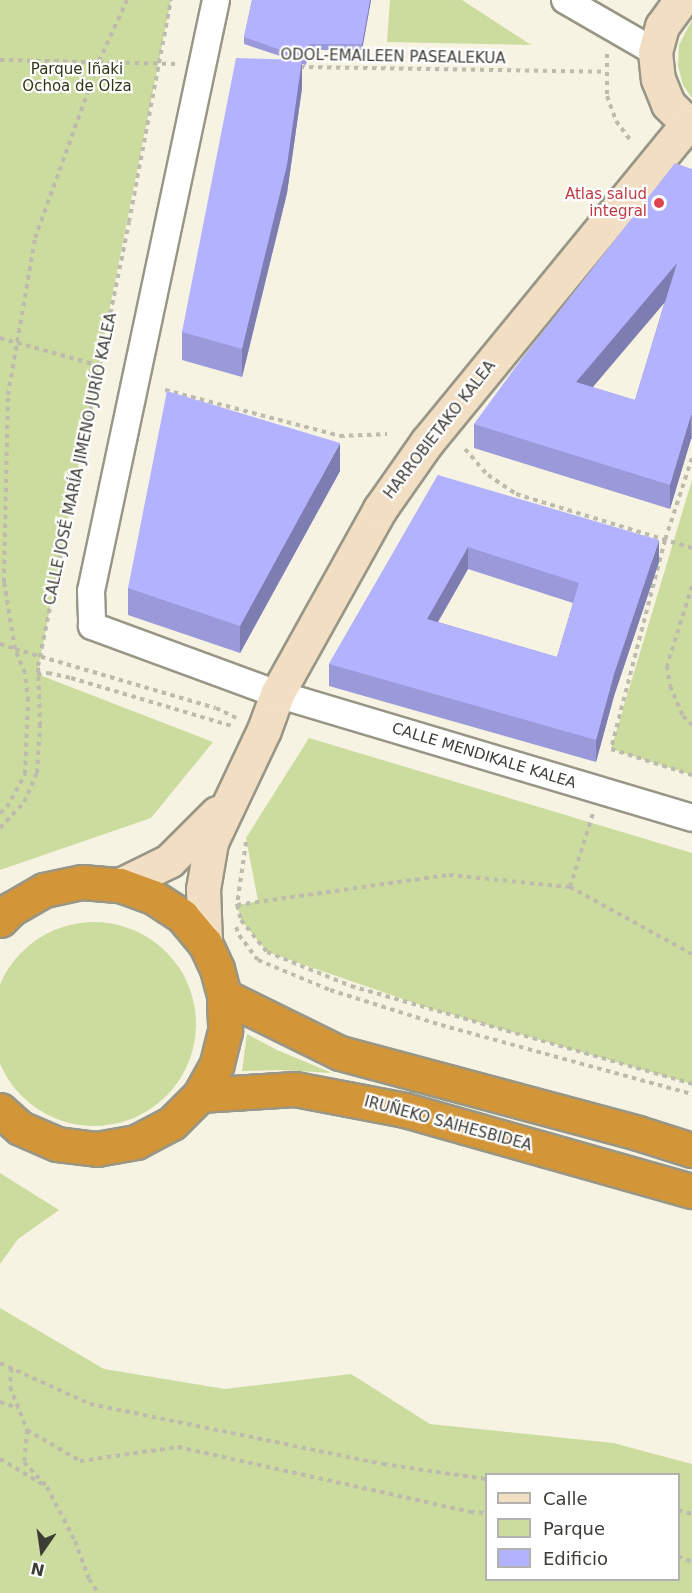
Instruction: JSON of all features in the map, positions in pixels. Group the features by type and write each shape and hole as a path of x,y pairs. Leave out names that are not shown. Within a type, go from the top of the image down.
{"highway":[{"path":"0,920 11,909 44,890 82,882 120,885 153,897 182,916 205,943 218,969 224,996 225,1031 217,1064 200,1095 172,1123 136,1142 97,1149 57,1144 20,1128 0,1110"},
{"path":"224,996 340,1053 638,1133 692,1150"},
{"name":"IRUÑEKO SAIHESBIDEA","path":"200,1095 295,1089 405,1110 692,1191"}],"main road":[{"path":"681,0 662,26 655,52 658,80 668,104 689,126"},
{"name":"HARROBIETAKO KALEA","path":"205,943 203,889 211,842 228,801 262,734 277,694 380,508 427,442 689,126"},
{"name":"HARROBIETAKO KALEA","path":"120,885 169,861 228,801"}],"street":[{"path":"216,0 91,591 92,626 277,694"},
{"path":"565,0 613,30 655,52"},
{"name":"CALLE MENDIKALE KALEA","path":"277,694 692,818"}],"path":[{"path":"0,813 7,807 25,774 28,701 25,673 15,649 4,582 8,395 35,238 99,61 127,0"},
{"name":"CALLE JOSÉ MARÍA JIMENO JURÍO KALEA","path":"37,674 171,0"},
{"path":"613,30 605,72 607,96 616,121 631,141"},
{"path":"0,60 202,65"},
{"name":"ODOL-EMAILEEN PASEALEKUA","path":"295,67 605,72"},
{"path":"0,338 100,366"},
{"path":"165,390 340,436 387,434"},
{"path":"465,450 488,475 516,494 692,548"},
{"path":"692,458 665,540 611,748 692,775"},
{"path":"692,586 689,602 667,666 670,686 682,716 692,725"},
{"path":"0,644 216,708 262,734"},
{"path":"0,828 24,802 37,773 40,726 37,674 48,673 135,696 262,734"},
{"path":"570,887 600,790"},
{"path":"246,838 237,905 241,920 267,952 341,982 692,1084"},
{"path":"237,905 449,875 570,887 692,954"},
{"path":"232,917 239,935 258,960 330,990 441,1025 692,1094"},
{"path":"0,1363 90,1404 383,1464 485,1479"},
{"path":"11,1368 10,1387 27,1430 24,1462 47,1487 75,1541 88,1579 98,1593"},
{"path":"0,1402 18,1408"},
{"path":"27,1430 80,1461 178,1447 485,1513"},
{"path":"0,1459 47,1487"}],"green space":[{"name":"Parque Iñaki Ochoa de Olza","path":"0,0 171,0 37,674 213,742 151,818 0,870"},
{"path":"390,0 462,0 531,45 387,42"},
{"path":"692,20 692,98 683,85 678,66 679,45"},
{"path":"692,480 692,775 611,749"},
{"path":"309,738 692,853 692,1084 429,1008 267,952 241,920 237,905 258,901 246,838"},
{"path":"84,922 104,922 124,926 151,939 179,967 192,994 196,1014 196,1034 192,1054 179,1081 151,1109 124,1122 104,1126 84,1126 64,1122 46,1114 29,1103 15,1089 -1,1061 -1,987 4,976 15,959 29,945 64,926"},
{"path":"247,1034 277,1050 332,1073 281,1070 242,1071"},
{"path":"0,1173 59,1210 18,1239 0,1264"},
{"path":"0,1308 104,1369 225,1389 351,1374 430,1424 613,1443 692,1464 692,1593 0,1593"}],"building":[{"path":"252,0 370,0 362,44 308,44 306,59 244,37"},
{"path":"236,58 302,60 287,165 242,349 182,332"},
{"path":"675,163 692,169 692,415 670,485 474,424 517,365","holes":["677,263 635,400 576,382"]},
{"path":"167,391 340,443 240,626 128,588"},
{"path":"438,475 659,540 614,674 596,740 329,664","holes":["468,547 579,583 557,657 427,619"]}],"place":[{"name":"Atlas salud integral","path":"659,203"}]}
